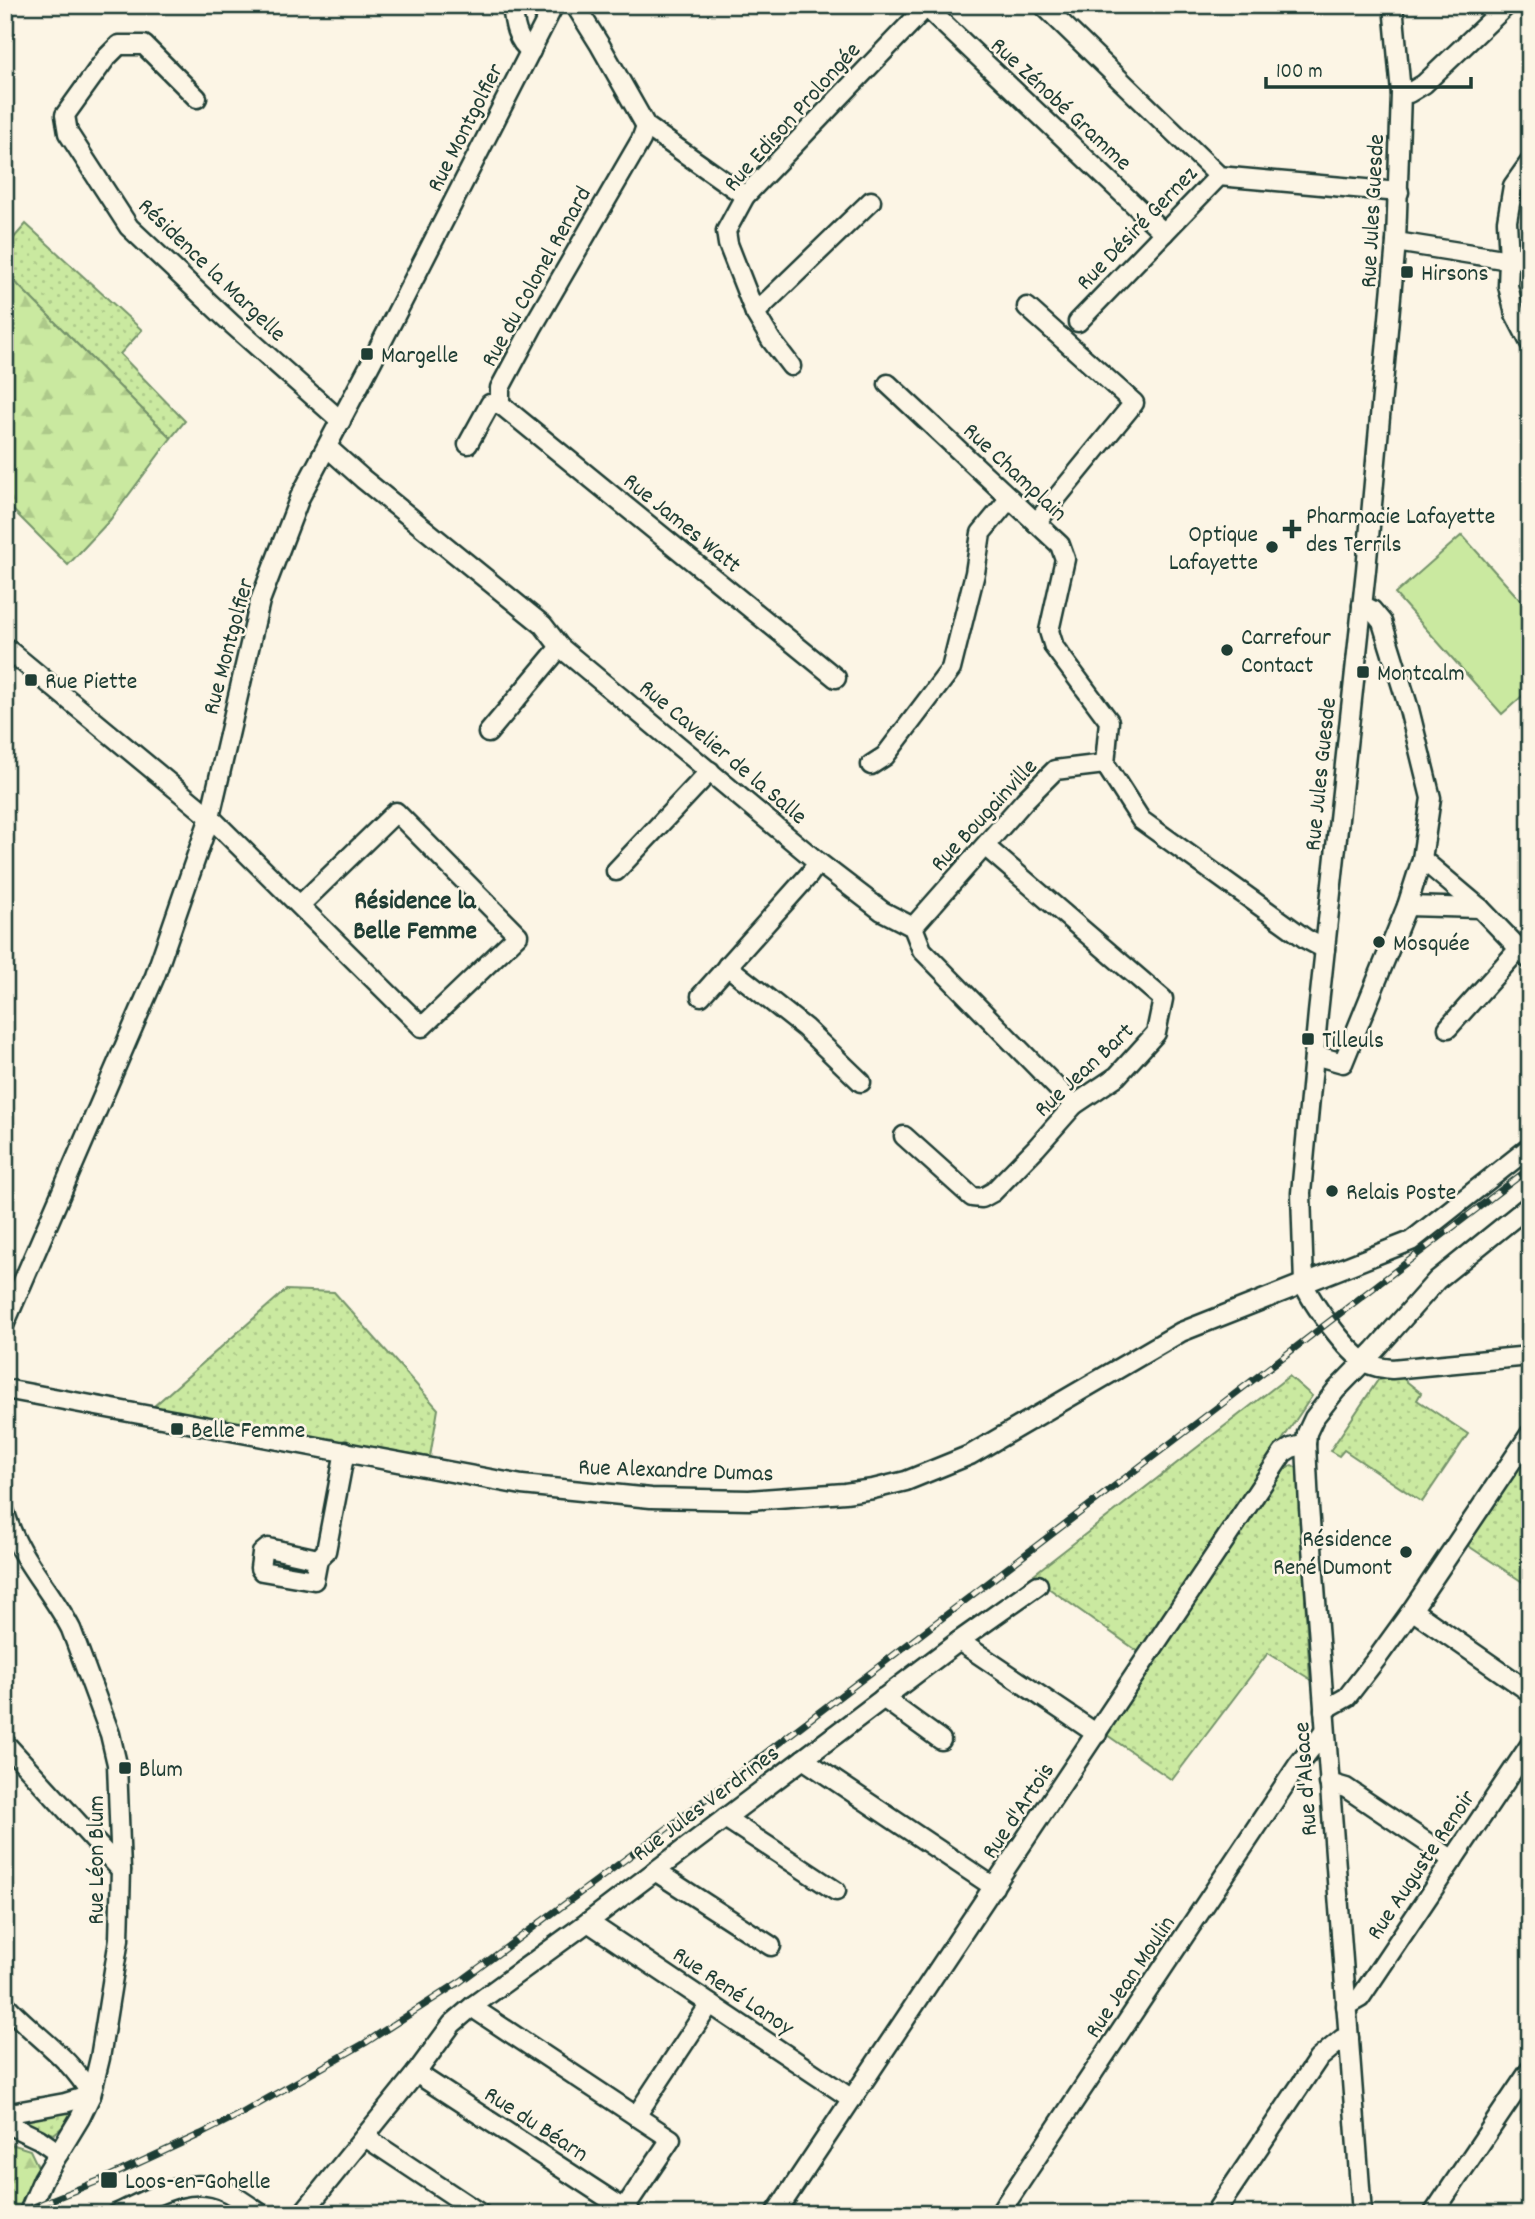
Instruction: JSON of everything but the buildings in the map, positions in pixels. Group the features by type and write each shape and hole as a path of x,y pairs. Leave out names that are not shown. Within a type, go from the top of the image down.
{"street":[{"path":"512,5 515,28 525,47 531,51"},
{"path":"1043,5 1219,176"},
{"name":"Rue Jules Guesde","path":"1363,1361 1308,1295 1304,1284 1301,1194 1362,606 1396,242 1401,93 1393,5"},
{"path":"1401,93 1409,93 1424,83 1507,5"},
{"name":"Rue Edison Prolongée","path":"792,366 771,340 755,313 728,244 726,231 745,196 927,6"},
{"name":"Rue Zénobé Gramme","path":"927,6 1164,233"},
{"path":"552,9 576,8 646,126 745,196"},
{"name":"Rue Montgolfier","path":"5,1323 155,976 210,817 260,601 300,497 552,9"},
{"name":"Résidence la Margelle","path":"197,98 144,46 119,45 106,58 65,115 68,133 129,227 341,421"},
{"name":"Rue du Colonel Renard","path":"468,444 490,404 500,404 500,388 641,140 646,126"},
{"path":"1530,162 1513,186 1507,221 1508,286 1515,314 1530,343"},
{"name":"Rue Désiré Gernez","path":"1078,322 1219,176 1399,191"},
{"path":"755,313 871,201"},
{"path":"1396,242 1509,260 1530,254"},
{"path":"1027,307 1134,403 1036,523"},
{"name":"Rue Champlain","path":"888,384 1060,545 1065,559 1049,631 1054,647 1109,721 1105,764"},
{"name":"Rue James Watt","path":"500,404 836,678"},
{"name":"Rue Cavelier de la Salle","path":"327,447 363,480 543,625 559,647 818,862 882,911 913,927"},
{"path":"871,765 885,756 951,669 975,573 981,533 1010,498"},
{"path":"1314,1055 1343,1063 1407,906 1422,859 1431,798 1409,709 1382,622 1372,610 1362,606"},
{"path":"5,647 210,817 422,1027 518,935 396,812 300,905"},
{"path":"488,733 559,647"},
{"path":"1105,764 1141,820 1306,939 1325,948"},
{"name":"Rue Bougainville","path":"913,927 1025,800 1055,770 1105,764"},
{"path":"616,872 710,771"},
{"name":"Rue Jean Bart","path":"904,1136 972,1197 982,1198 993,1192 1074,1105 1117,1076 1156,1033 1163,999 986,847"},
{"path":"1422,859 1479,908 1524,955 1448,1028"},
{"path":"701,996 818,862"},
{"path":"1407,906 1479,908"},
{"path":"913,927 922,950 1074,1105"},
{"path":"727,967 804,1028 861,1082"},
{"name":"Rue Alexandre Dumas","path":"8,1393 345,1451 522,1485 629,1496 750,1500 796,1498 873,1489 919,1476 970,1455 1181,1332 1410,1241 1530,1147"},
{"name":"Rue d'Alsace","path":"1362,2214 1325,1731 1307,1433 1314,1418 1437,1280 1530,1205"},
{"path":"1363,1361 1392,1369 1530,1356"},
{"path":"1324,1710 1347,1697 1412,1610 1530,1434"},
{"name":"Rue d'Artois","path":"778,2213 1283,1453 1306,1444"},
{"path":"318,1559 326,1551 345,1451"},
{"name":"Rue Léon Blum","path":"5,1513 16,1544 71,1629 110,1734 119,1779 119,1939 100,2058 91,2095 43,2179 28,2214"},
{"name":"Rue Jules Verdrines","path":"302,2214 416,2073 452,2024 474,2005 959,1641 1038,1585"},
{"path":"1412,1610 1530,1692"},
{"path":"959,1641 1097,1734"},
{"path":"883,1698 941,1740"},
{"name":"Rue Jean Moulin","path":"999,2214 1298,1765 1325,1731"},
{"path":"5,1743 121,1870"},
{"name":"Rue Auguste Renoir","path":"1346,2006 1360,1998 1530,1745"},
{"path":"803,1759 994,1887"},
{"path":"1298,1765 1316,1764 1346,1788 1452,1860"},
{"path":"725,1818 836,1891"},
{"path":"655,1871 771,1946"},
{"name":"Rue René Lanoy","path":"588,1922 852,2099"},
{"path":"5,2004 22,2022 50,2044 83,2079 91,2095 5,2115"},
{"path":"636,2116 710,2004"},
{"path":"474,2005 479,2012 671,2139 628,2211"},
{"path":"1214,2214 1318,2059 1342,2039 1349,2038"},
{"path":"1433,2214 1530,2070"},
{"name":"Rue du Béarn","path":"416,2073 628,2211"},
{"path":"5,2123 59,2153"},
{"path":"365,2137 481,2214"},
{"path":"116,2214 182,2185 205,2184 228,2192 261,2214"}],"green space":[{"path":"26,224 142,330 120,354 185,421 171,438 5,272 5,248"},
{"path":"5,272 171,438 110,520 68,565 5,502"},
{"path":"1462,535 1530,611 1530,689 1502,714 1395,594"},
{"path":"286,1290 334,1292 438,1409 430,1457 167,1412 153,1407"},
{"path":"1289,1376 1312,1396 1139,1652 1047,1587 1034,1574"},
{"path":"1401,1377 1421,1393 1417,1400 1468,1434 1422,1502 1344,1450 1339,1456 1330,1451 1378,1380"},
{"path":"1524,1460 1530,1464 1530,1587 1467,1545"},
{"path":"1292,1465 1297,1468 1310,1679 1268,1653 1172,1780 1107,1735 1285,1468"},
{"path":"70,2111 65,2125 54,2134 27,2126 23,2122 36,2114 40,2117"},
{"path":"5,2142 30,2150 40,2171 24,2208 5,2212"}],"railway":[{"path":"16,2214 108,2177 244,2112 365,2043 461,1981 673,1824 1530,1168"}],"place":[{"name":"Hirsons","path":"1407,272"},
{"name":"Margelle","path":"367,354"},
{"name":"Pharmacie Lafayette des Terrils","path":"1292,529"},
{"name":"Optique Lafayette","path":"1272,547"},
{"name":"Carrefour Contact","path":"1227,650"},
{"name":"Montcalm","path":"1363,672"},
{"name":"Rue Piette","path":"31,680"},
{"name":"Mosquée","path":"1379,942"},
{"name":"Tilleuls","path":"1308,1039"},
{"name":"Relais Poste","path":"1332,1191"},
{"name":"Belle Femme","path":"177,1429"},
{"name":"Résidence René Dumont","path":"1406,1552"},
{"name":"Blum","path":"125,1768"},
{"name":"Loos-en-Gohelle","path":"109,2180"}],"district":[{"name":"Résidence la Belle Femme","path":"415,914"}]}
